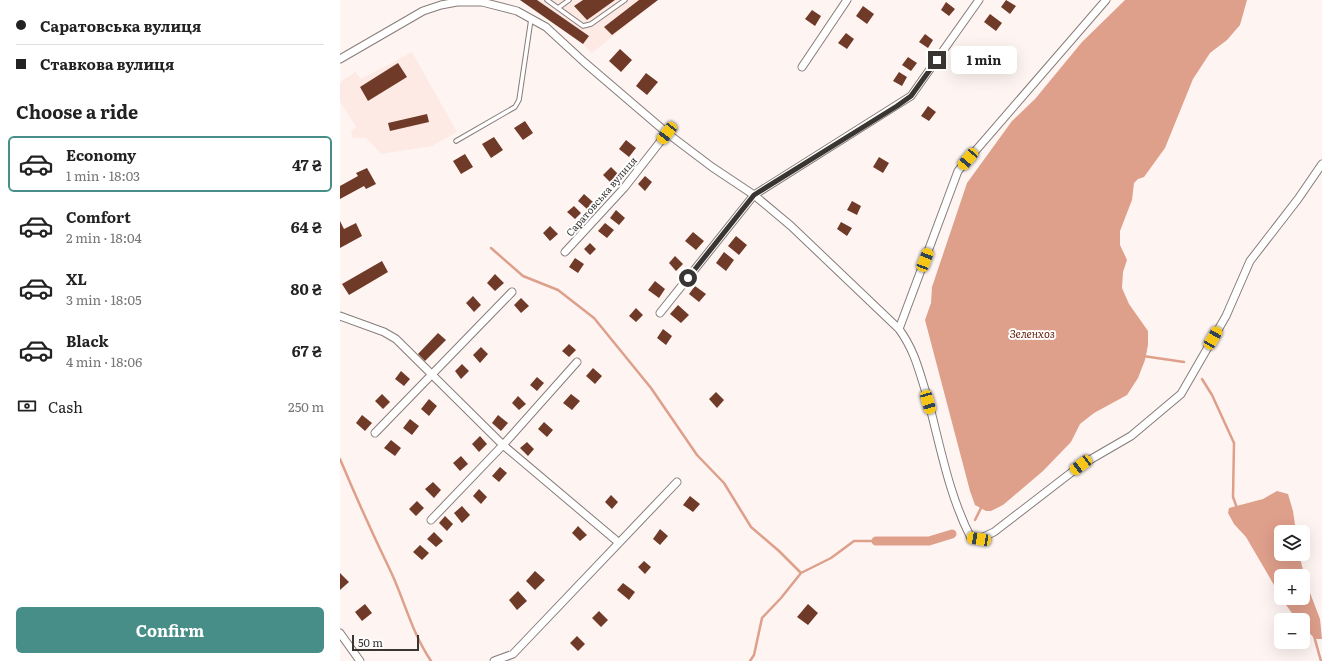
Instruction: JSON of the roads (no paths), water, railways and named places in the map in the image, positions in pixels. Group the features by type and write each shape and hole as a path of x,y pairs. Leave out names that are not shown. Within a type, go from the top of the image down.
{"street":[{"path":"802,67 847,0"},
{"path":"660,313 754,195 911,96 979,0"},
{"path":"899,329 958,171 1106,0"},
{"path":"340,59 423,11 441,5 465,1 482,2 510,9 531,18 546,27 667,133 712,167 754,195 791,226 899,329 910,344 917,361 941,445 951,492 960,517 971,538 979,539 994,532 1081,465 1131,436 1181,394 1226,316 1250,261 1298,200 1322,164"},
{"name":"Саратовська вулиця","path":"565,252 624,188 667,133"},
{"path":"375,434 432,373 512,292"},
{"path":"340,316 384,332 396,339 503,445 618,542"},
{"path":"432,520 503,445 577,362"},
{"path":"494,661 513,654 575,590 618,542 677,482"},
{"path":"340,633 360,661"}],"lane":[{"path":"547,0 584,26 591,24 625,0"},
{"path":"558,8 570,0"},
{"path":"456,141 515,107 519,100 531,18"}],"water":[{"name":"Зеленхоз","path":"1125,0 1247,0 1240,25 1227,40 1210,53 1193,79 1165,148 1144,177 1138,179 1134,183 1132,200 1120,231 1120,245 1127,260 1123,272 1122,288 1129,304 1148,331 1148,345 1145,360 1138,378 1127,395 1094,413 1080,424 1071,442 1043,471 1003,505 991,511 986,511 975,505 970,491 925,320 931,303 932,287 967,183 1012,121 1035,99 1082,42"},
{"path":"1277,491 1288,494 1295,525 1274,525 1274,561 1301,561 1303,569 1274,569 1274,585 1246,537 1234,524 1228,513 1229,508 1263,499"},
{"path":"1310,593 1320,619 1322,639 1315,639 1310,634 1310,613 1292,613 1286,605 1310,605"}],"waterway":[{"path":"491,248 523,276 558,290 594,318 651,388 697,455 724,483 751,527 779,551 801,573"},
{"path":"1143,356 1184,362"},
{"path":"1202,379 1212,395 1234,443 1233,497 1237,508"},
{"path":"340,459 396,583 419,640 431,661"},
{"path":"975,520 982,506"},
{"path":"876,541 929,541 952,534"},
{"path":"750,661 754,655 762,618 781,598 801,573 831,558 854,541 876,541"},
{"path":"1314,636 1321,661"}]}
